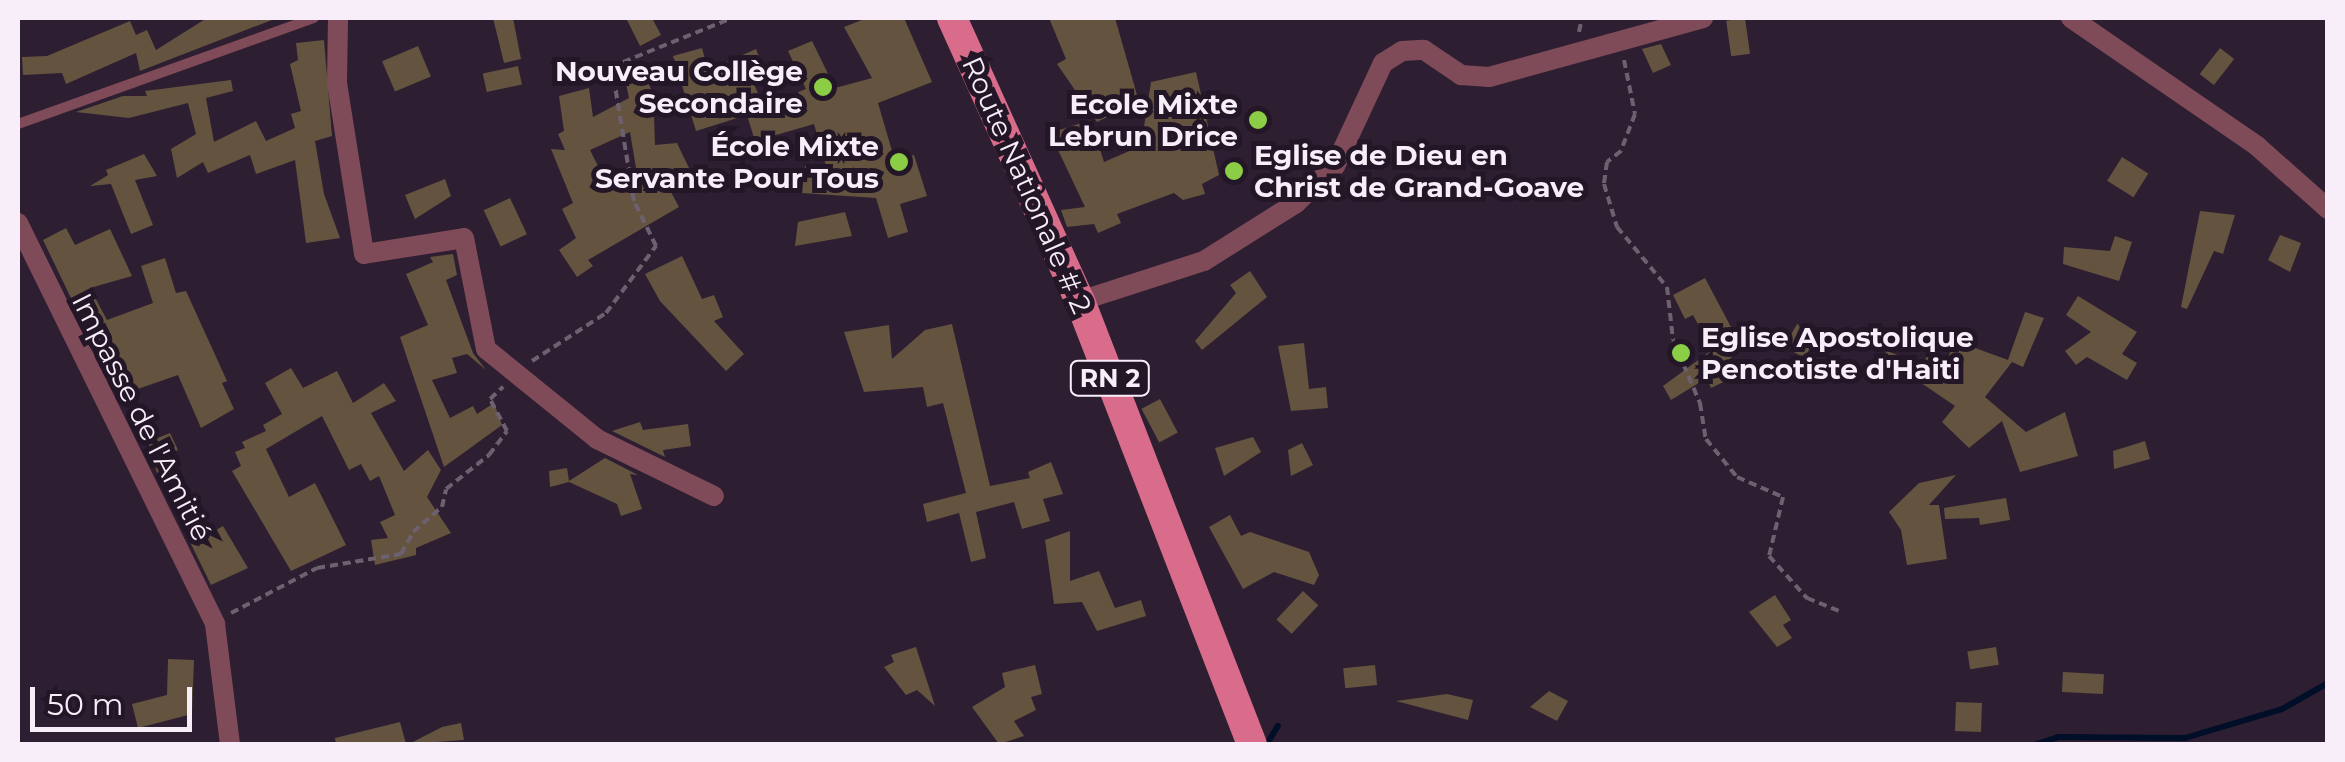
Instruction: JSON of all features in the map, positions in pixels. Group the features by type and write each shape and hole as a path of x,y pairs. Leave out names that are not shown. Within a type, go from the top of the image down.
{"main road":[{"name":"Route Nationale # 2","path":"952,18 1080,301 1252,744"}],"street":[{"path":"338,18 336,84 364,254 464,238 486,349 597,439 714,496"},
{"path":"1080,301 1204,261 1296,203 1335,166 1383,64 1402,51 1424,50 1474,78 1702,18"},
{"path":"2071,18 2257,146 2328,209"},
{"name":"Impasse de l'Amitié","path":"18,223 215,630 230,744"}],"lane":[{"path":"18,124 314,18"}],"path":[{"path":"215,630 258,594 317,568 401,554 413,532 442,508 446,489 490,456 507,431 490,399 560,338 606,313 656,246 634,201 614,80 623,62 732,18"},
{"path":"1619,41 1635,114 1621,151 1606,162 1604,184 1617,227 1667,288 1673,340 1700,403 1706,439 1737,477 1782,496 1769,556 1807,598 1840,610"}],"building":[{"path":"207,18 277,18 140,71 136,53 66,84 62,73 23,75 22,57 47,56 130,21 136,35 147,30 156,50"},
{"path":"493,18 513,18 521,59 504,63"},
{"path":"626,18 652,18 661,35 640,46"},
{"path":"867,18 904,18 932,82 878,103 895,161 914,155 927,196 900,204 908,232 888,238 876,198 802,193 805,166 827,169 814,124 755,141 747,115 696,131 673,56 702,48 708,70 756,49 763,67 749,73 765,109 801,98 798,92 806,89 788,51 812,41 835,88 872,78 844,27"},
{"path":"1049,18 1115,18 1139,102 1097,122 1057,64 1066,59"},
{"path":"1745,18 1750,54 1731,56 1726,21"},
{"path":"324,40 332,136 315,141 324,194 340,238 306,243 295,160 256,174 250,155 208,173 203,162 177,178 171,149 196,134 188,103 129,118 76,112 123,96 147,96 145,91 231,80 233,91 206,98 214,142 256,121 266,141 295,128 291,114 301,111 290,64 298,60 296,43"},
{"path":"1661,44 1671,65 1653,73 1642,49"},
{"path":"418,46 431,76 395,92 382,61"},
{"path":"2220,48 2234,59 2214,85 2200,74"},
{"path":"518,66 522,85 487,92 483,73"},
{"path":"640,66 662,112 654,115 655,145 677,143 699,189 671,192 679,207 588,260 593,266 577,277 559,250 576,238 562,209 573,203 551,149 565,150 558,134 564,131 559,96 589,88 593,117 629,98 624,74","holes":["630,132 636,168 606,182 590,150"]},
{"path":"1196,72 1219,175 1202,184 1205,194 1183,200 1174,193 1117,214 1121,223 1098,233 1094,224 1067,227 1061,210 1085,207 1050,133 1091,120 1104,162 1141,146 1151,82"},
{"path":"144,154 157,176 135,180 153,225 131,234 111,184 90,186 108,175 106,170"},
{"path":"2122,157 2148,173 2133,197 2107,181"},
{"path":"445,179 451,196 415,219 405,195"},
{"path":"510,198 527,234 501,247 484,210"},
{"path":"2200,211 2235,215 2223,254 2214,251 2187,309 2181,307"},
{"path":"845,212 852,236 795,246 798,222"},
{"path":"66,228 75,245 110,229 132,276 90,288 107,320 153,303 141,266 165,258 176,293 186,291 227,381 222,383 234,409 201,428 178,375 132,391 109,349 98,354 43,240"},
{"path":"2280,235 2301,243 2290,272 2268,260"},
{"path":"2115,236 2132,242 2119,281 2063,264 2064,247 2110,251"},
{"path":"453,254 457,275 446,280 473,353 486,370 467,354 452,358 457,373 432,380 450,418 473,406 477,414 494,403 502,425 444,467 400,337 428,325 406,274 433,262 430,257"},
{"path":"682,256 702,299 714,295 723,317 714,321 744,354 726,371 660,301 645,274"},
{"path":"1250,271 1267,297 1202,350 1195,341 1236,293 1230,285"},
{"path":"1705,278 1741,346 1730,359 1738,375 1711,388 1707,378 1671,400 1663,386 1712,350 1693,315 1685,319 1673,295"},
{"path":"2078,296 2137,332 2122,354 2137,363 2127,380 2087,357 2076,365 2065,351 2091,332 2066,315"},
{"path":"2025,312 2044,318 2023,367 2012,362 1985,397 2026,432 2065,412 2078,456 2020,472 2002,421 1969,448 1942,422 1955,406 1883,357 1887,351 1922,364 1928,355 1944,365 1956,341 2008,360"},
{"path":"952,324 990,486 1030,478 1028,472 1051,462 1063,494 1043,499 1050,521 1022,529 1014,502 976,512 986,558 971,562 959,513 927,522 923,504 966,493 943,403 927,407 923,387 864,392 844,332 889,325 892,359 925,330"},
{"path":"1797,324 1817,335 1805,358 1784,347"},
{"path":"1304,343 1309,389 1326,387 1328,408 1291,411 1278,346"},
{"path":"291,368 303,388 337,371 353,403 384,383 396,401 371,413 404,471 428,450 441,470 427,497 451,533 416,548 416,555 375,565 371,540 388,538 380,522 395,515 379,476 370,481 361,464 349,470 322,416 266,449 289,497 315,483 346,545 291,571 232,471 241,466 235,452 245,448 242,442 266,431 263,425 282,414 265,383"},
{"path":"1160,399 1178,433 1159,442 1141,409"},
{"path":"640,422 643,430 688,424 691,446 663,450 665,457 612,431"},
{"path":"170,433 178,450 161,457 167,473 158,476 148,442"},
{"path":"1253,437 1261,452 1224,476 1215,448"},
{"path":"2145,441 2150,459 2114,469 2113,451"},
{"path":"1302,443 1313,465 1291,476 1288,450"},
{"path":"605,458 638,475 630,474 642,509 621,516 617,504 569,482 550,487 549,471 567,468 569,481"},
{"path":"1956,475 1929,505 1939,505 1947,559 1907,565 1901,530 1889,512 1919,483"},
{"path":"2006,498 2010,520 1980,525 1979,518 1945,519 1944,508"},
{"path":"1230,515 1241,536 1250,532 1309,552 1319,575 1314,585 1274,572 1243,589 1209,527"},
{"path":"223,526 248,568 211,585 191,544"},
{"path":"1070,531 1070,581 1099,571 1115,608 1141,600 1146,616 1097,631 1082,602 1054,604 1045,540"},
{"path":"1303,591 1318,605 1292,634 1276,620"},
{"path":"1775,595 1791,620 1783,625 1792,638 1777,647 1749,612"},
{"path":"916,647 935,706 917,690 906,695 884,667 894,662 891,655"},
{"path":"1996,647 1999,665 1970,669 1967,652"},
{"path":"168,659 194,660 192,714 138,728 132,704 167,695"},
{"path":"1035,665 1042,694 1031,697 1036,710 1014,721 1024,736 999,744 972,707 1005,687 1002,673"},
{"path":"1375,665 1377,685 1345,688 1343,668"},
{"path":"2063,672 2104,674 2103,694 2062,692"},
{"path":"1549,691 1568,701 1557,721 1530,707"},
{"path":"1447,694 1473,700 1468,720 1396,701"},
{"path":"1956,702 1982,703 1981,732 1955,731"},
{"path":"400,722 406,744 336,744 335,738"},
{"path":"461,723 464,740 409,744 442,727"}],"waterway":[{"path":"2037,744 2059,737 2185,738 2282,709 2328,683"},
{"path":"1267,744 1278,726"}],"place":[{"name":"Nouveau Collège Secondaire","path":"823,87"},
{"name":"Ecole Mixte Lebrun Drice","path":"1258,120"},
{"name":"École Mixte Servante Pour Tous","path":"899,162"},
{"name":"Eglise de Dieu en Christ de Grand-Goave","path":"1234,171"},
{"name":"Eglise Apostolique Pencotiste d'Haiti","path":"1681,353"}]}
